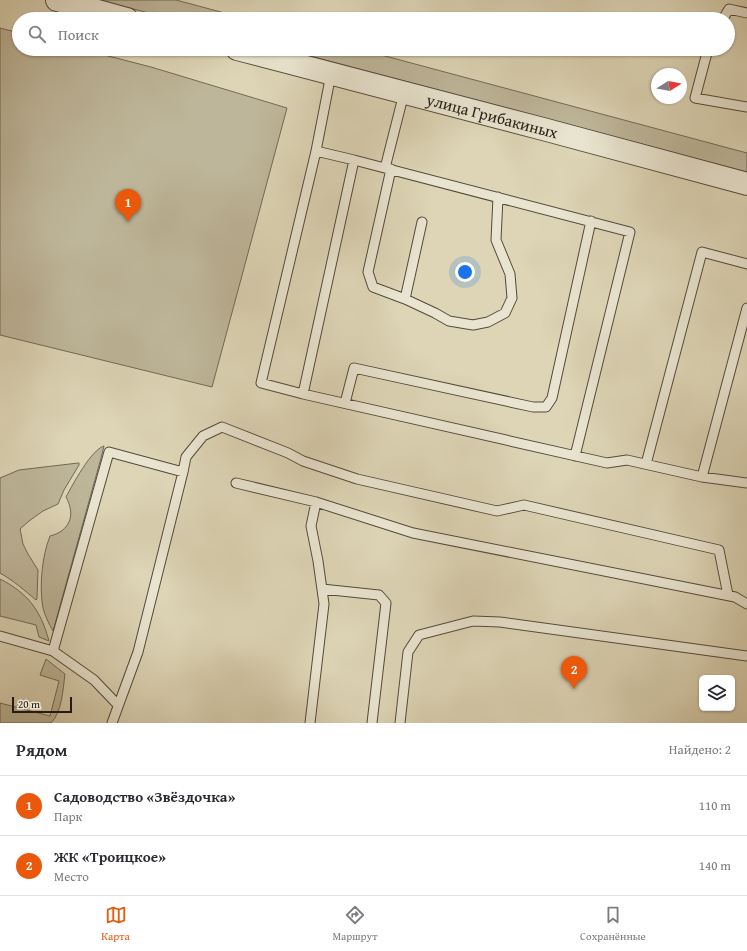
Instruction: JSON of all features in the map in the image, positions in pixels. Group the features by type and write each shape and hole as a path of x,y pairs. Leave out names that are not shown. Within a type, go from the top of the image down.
{"street":[{"path":"58,0 102,12"},
{"name":"улица Грибакиных","path":"264,56 747,184"}],"lane":[{"path":"727,12 729,9 747,13"},
{"path":"706,56 695,98 747,107"},
{"path":"331,73 316,151 261,383 303,394 607,463 627,460 702,477 747,483"},
{"path":"404,93 368,272 373,287 405,299 449,321 473,326 488,322 505,313 512,298 510,274 496,240 498,197"},
{"path":"316,151 630,232 575,456"},
{"path":"303,394 354,160"},
{"path":"345,403 354,368 533,407 546,407 552,398 591,221"},
{"path":"405,299 422,222"},
{"path":"646,464 702,252 747,264"},
{"path":"702,477 747,308"},
{"path":"112,723 138,652 184,472 186,457 203,436 222,427 303,460 357,479 497,511 524,505 719,550 728,595"},
{"path":"53,651 109,452 184,472"},
{"path":"236,483 316,502 413,533 728,595 747,604"},
{"path":"310,723 324,604 311,526 316,502"},
{"path":"322,589 379,596 386,603 372,723"},
{"path":"400,723 408,652 419,635 473,621 500,622 747,656"},
{"path":"0,636 53,651 94,680 118,705"}],"shaded area":[{"path":"100,0 176,0 221,12 145,12"},
{"path":"0,28 12,31 12,56 108,56 151,67 287,108 212,387 0,335"},
{"path":"310,56 385,56 747,153 747,172"},
{"path":"104,446 53,631 43,608 41,591 42,572 47,544 50,536 57,534 69,521 71,510 66,497 88,460"},
{"path":"79,463 58,504 43,511 20,529 23,544 38,570 36,600 14,582 0,573 0,478 19,470"},
{"path":"0,579 18,590 32,604 42,621 49,641 39,637 36,625 0,616"},
{"path":"46,659 65,674 60,707 55,718 51,723 0,723 0,703 50,716 59,681 40,675"}],"place":[{"name":"Садоводство «Звёздочка»","path":"128,222"},
{"name":"ЖК «Троицкое»","path":"574,689"}]}
